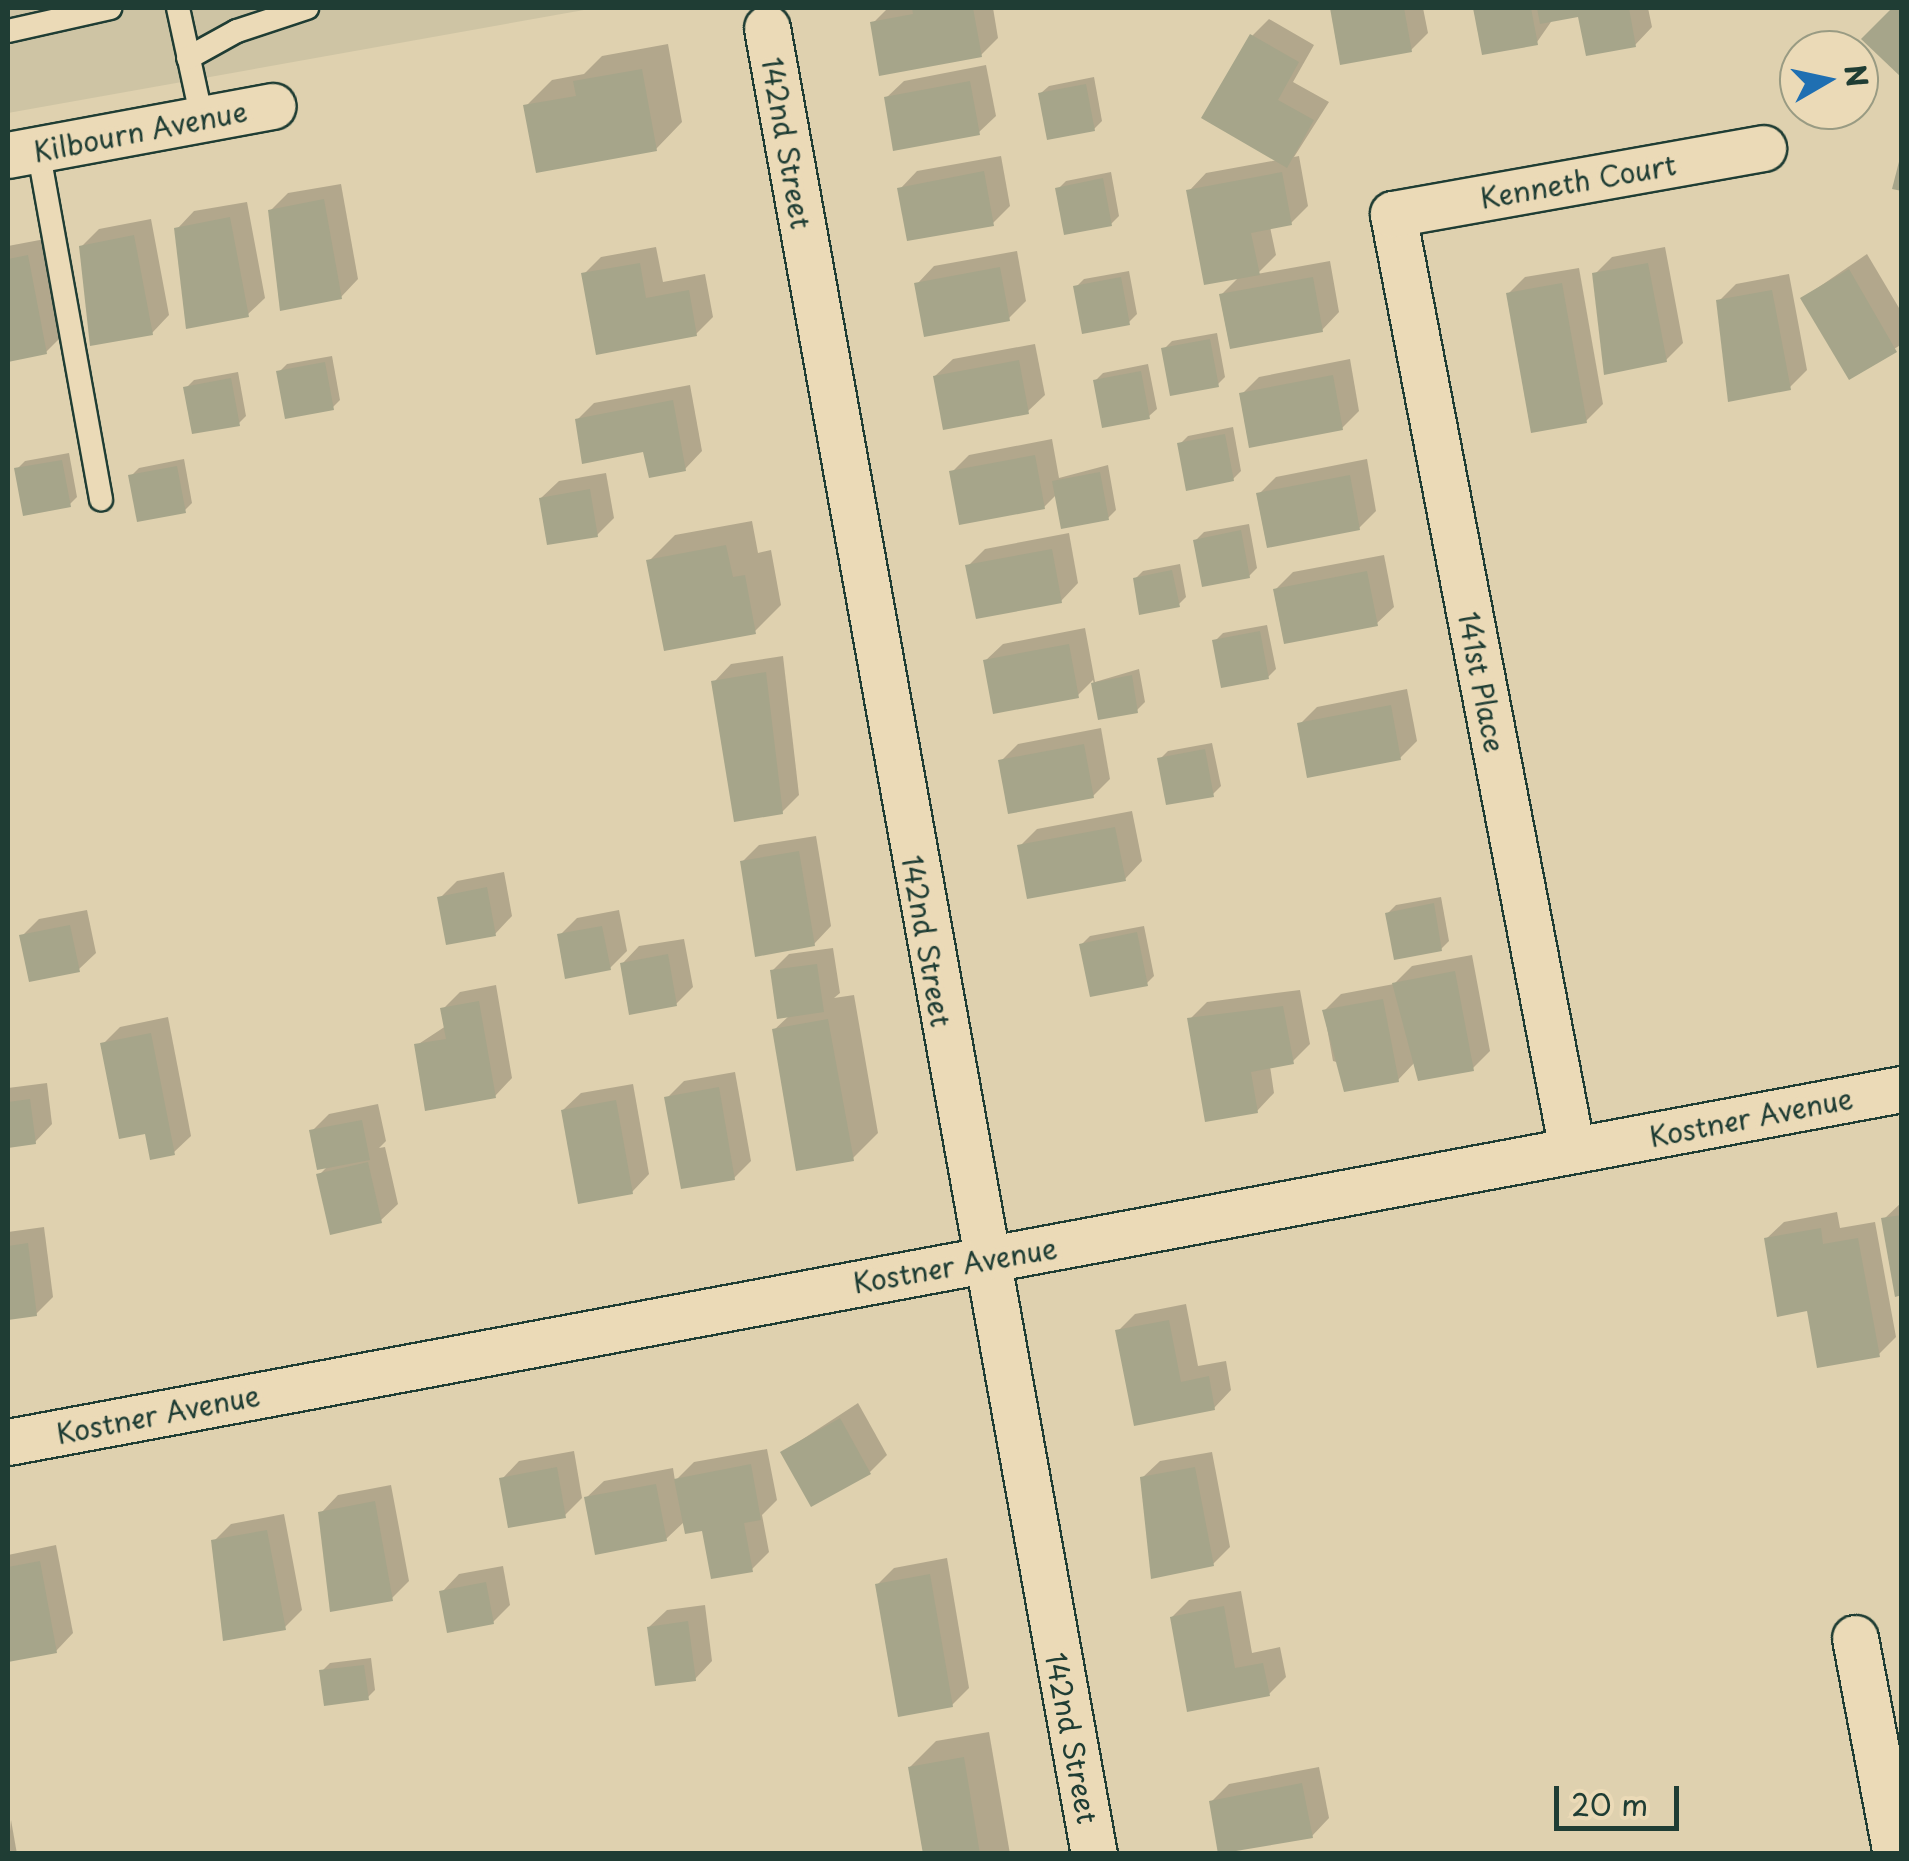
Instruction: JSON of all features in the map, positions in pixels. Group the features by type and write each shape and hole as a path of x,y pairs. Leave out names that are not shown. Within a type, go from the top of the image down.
{"street":[{"name":"142nd Street","path":"767,28 982,1260 1094,1854"},
{"name":"Kilbourn Avenue","path":"23,152 273,106"},
{"name":"Kenneth Court","path":"1393,214 1763,148"},
{"name":"141st Place","path":"1393,214 1572,1150"},
{"name":"Kostner Avenue","path":"8,1442 1902,1088"},
{"path":"1855,1638 1896,1854"}],"lane":[{"path":"8,31 110,8"},
{"path":"178,8 202,119"},
{"path":"188,58 238,31 306,8"},
{"path":"23,152 101,499"}],"shaded area":[{"path":"8,8 595,8 8,113"}],"building":[{"path":"912,8 973,8 982,57 879,76 870,22 913,14"},
{"path":"1330,8 1404,8 1412,52 1340,65"},
{"path":"1473,8 1531,8 1538,45 1482,55"},
{"path":"1537,8 1629,8 1636,47 1586,56 1578,17 1540,24"},
{"path":"1892,8 1902,8 1902,78 1879,56 1879,30 1870,30"},
{"path":"1250,34 1299,62 1278,100 1314,120 1287,168 1201,118"},
{"path":"642,69 657,151 536,173 523,105 576,96 573,81"},
{"path":"970,81 980,135 893,151 884,97"},
{"path":"1086,84 1095,131 1047,140 1038,93"},
{"path":"1902,150 1902,191 1892,189"},
{"path":"984,171 994,226 907,241 897,188"},
{"path":"1282,172 1292,225 1251,233 1260,275 1204,285 1186,190"},
{"path":"1103,178 1112,226 1064,235 1055,188"},
{"path":"324,199 342,299 280,311 268,210"},
{"path":"230,217 249,317 186,329 174,228"},
{"path":"134,235 153,335 90,346 79,246"},
{"path":"28,255 47,354 8,362 8,259"},
{"path":"640,263 646,298 689,290 697,336 596,355 581,273"},
{"path":"1648,263 1667,362 1604,375 1592,273"},
{"path":"1000,267 1010,321 924,337 914,283"},
{"path":"1849,269 1897,352 1849,380 1800,298"},
{"path":"1121,277 1130,325 1082,334 1073,286"},
{"path":"1313,277 1323,332 1230,349 1219,294"},
{"path":"1562,283 1587,423 1531,433 1506,293"},
{"path":"1772,290 1791,390 1728,402 1716,300"},
{"path":"1210,339 1219,387 1170,396 1161,348"},
{"path":"1019,360 1029,414 943,430 933,376"},
{"path":"325,362 334,410 285,419 276,371"},
{"path":"1141,371 1150,419 1102,428 1093,380"},
{"path":"1333,375 1343,430 1249,448 1239,393"},
{"path":"231,378 240,426 192,434 183,387"},
{"path":"673,400 686,471 649,478 643,452 582,464 575,419"},
{"path":"1225,434 1234,481 1186,491 1177,443"},
{"path":"1035,455 1045,509 959,525 949,471"},
{"path":"62,460 71,507 23,516 14,468"},
{"path":"177,466 186,513 137,522 128,475"},
{"path":"1100,472 1109,520 1061,529 1052,481"},
{"path":"1350,475 1360,530 1267,548 1256,493"},
{"path":"590,489 598,537 547,545 539,498"},
{"path":"1241,530 1250,578 1202,587 1193,540"},
{"path":"726,545 733,577 745,575 756,634 664,651 646,560"},
{"path":"1052,549 1062,603 976,619 965,565"},
{"path":"1172,570 1180,607 1139,615 1133,578"},
{"path":"1367,571 1378,626 1284,644 1273,589"},
{"path":"1260,631 1269,679 1221,688 1212,640"},
{"path":"1069,644 1079,698 993,714 983,660"},
{"path":"766,672 783,814 734,822 711,681"},
{"path":"1132,675 1138,713 1098,720 1091,683"},
{"path":"1391,705 1401,760 1307,778 1297,723"},
{"path":"1084,744 1094,798 1008,814 998,760"},
{"path":"1205,749 1214,797 1166,805 1157,758"},
{"path":"1115,827 1126,881 1027,899 1017,845"},
{"path":"799,851 815,946 755,957 740,861"},
{"path":"487,887 496,936 446,945 437,897"},
{"path":"1434,903 1442,951 1394,960 1385,913"},
{"path":"70,925 80,972 29,982 19,935"},
{"path":"602,926 611,970 565,979 557,934"},
{"path":"1137,932 1148,986 1090,997 1079,944"},
{"path":"668,954 677,1006 629,1015 620,963"},
{"path":"817,964 824,1012 777,1019 770,970"},
{"path":"1455,971 1474,1071 1418,1081 1392,983"},
{"path":"1383,999 1399,1082 1344,1092 1322,1010"},
{"path":"479,1001 496,1098 425,1111 414,1044 446,1039 440,1008"},
{"path":"1283,1006 1294,1064 1251,1072 1258,1113 1205,1122 1187,1018"},
{"path":"828,1019 854,1161 796,1171 772,1029"},
{"path":"151,1033 175,1155 150,1160 145,1134 119,1139 100,1043"},
{"path":"719,1087 735,1180 681,1189 664,1097"},
{"path":"30,1099 36,1144 8,1148 8,1102"},
{"path":"616,1100 633,1194 578,1204 561,1110"},
{"path":"362,1120 370,1160 317,1170 309,1130"},
{"path":"368,1162 382,1223 330,1235 316,1174"},
{"path":"1902,1215 1902,1295 1895,1297 1881,1218"},
{"path":"1821,1228 1823,1244 1858,1238 1880,1357 1817,1368 1807,1311 1777,1317 1764,1238"},
{"path":"28,1243 37,1316 8,1320 8,1246"},
{"path":"1169,1320 1181,1382 1209,1376 1215,1410 1134,1426 1115,1330"},
{"path":"840,1418 871,1474 811,1507 780,1452"},
{"path":"751,1464 761,1520 744,1523 753,1572 711,1579 702,1531 685,1534 674,1479"},
{"path":"557,1467 566,1518 508,1528 499,1478"},
{"path":"1195,1467 1214,1566 1151,1579 1140,1477"},
{"path":"656,1484 667,1541 595,1555 584,1497"},
{"path":"375,1501 393,1601 330,1612 318,1512"},
{"path":"267,1530 286,1630 223,1641 211,1540"},
{"path":"40,1561 57,1653 8,1662 8,1567"},
{"path":"930,1574 953,1707 898,1717 875,1584"},
{"path":"486,1582 494,1624 447,1633 439,1591"},
{"path":"1224,1606 1235,1668 1263,1663 1270,1696 1187,1712 1170,1617"},
{"path":"688,1621 696,1681 655,1686 647,1627"},
{"path":"364,1665 369,1700 324,1706 319,1670"},
{"path":"964,1757 980,1854 923,1854 908,1767"},
{"path":"1302,1783 1313,1838 1218,1854 1209,1801"}]}
